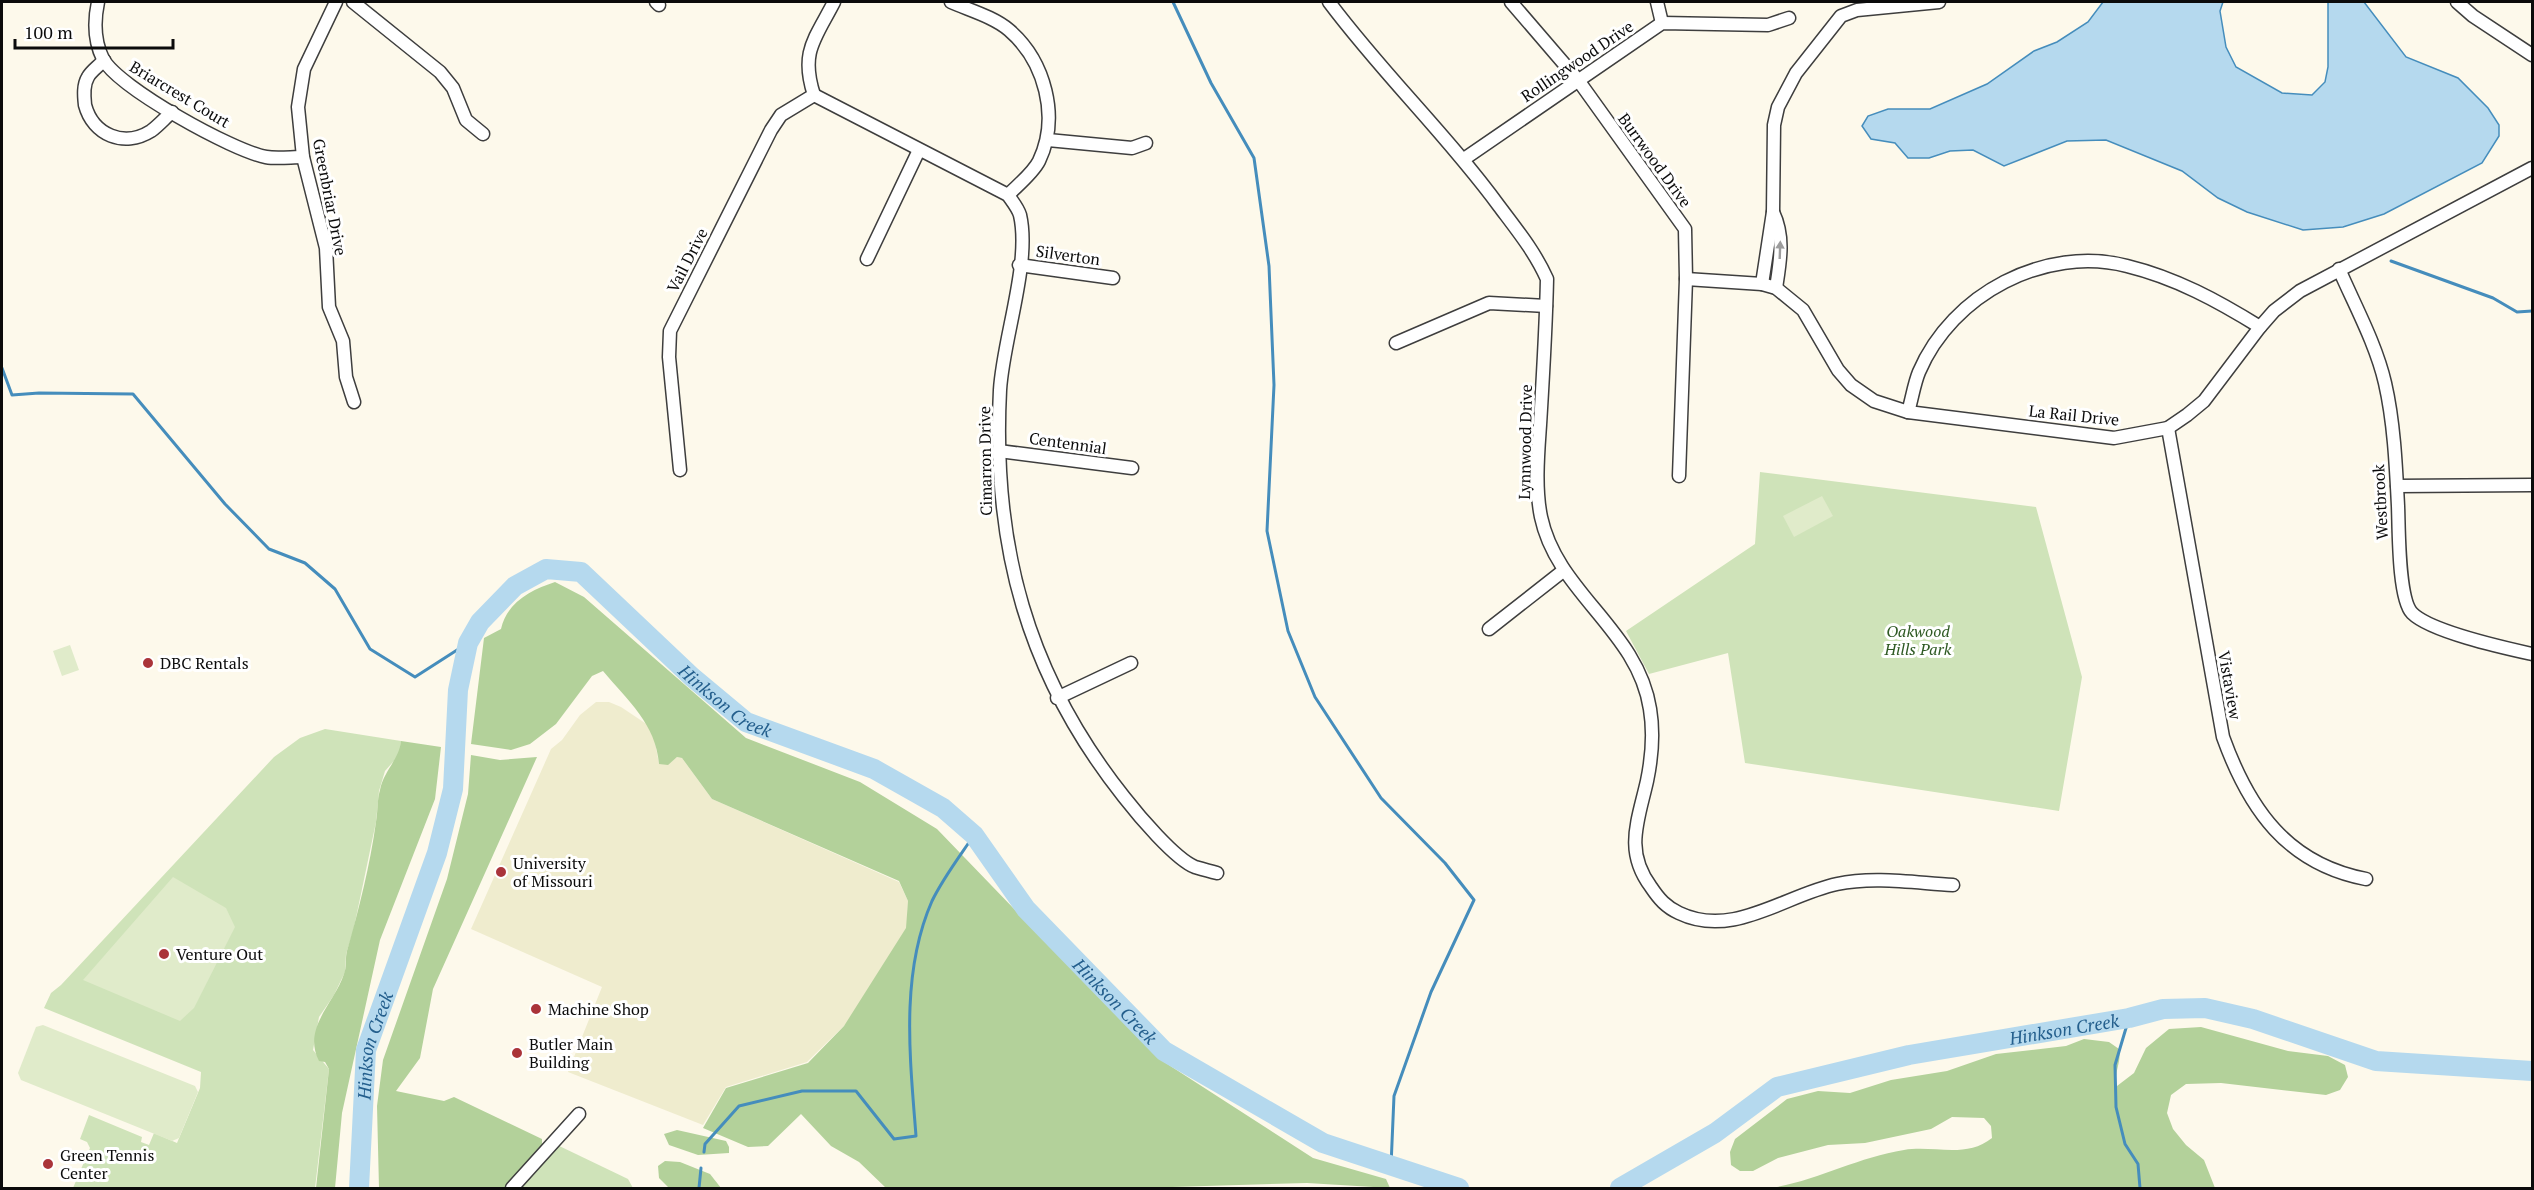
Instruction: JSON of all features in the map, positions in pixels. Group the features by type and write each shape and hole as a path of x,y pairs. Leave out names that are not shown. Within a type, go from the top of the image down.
{"street":[{"name":"Briarcrest Court","path":"98,2 96,38 104,60 123,83 242,150 267,157 303,157"},
{"name":"Greenbriar Drive","path":"336,2 304,69 298,107 303,157 326,248 329,307 344,340 346,377 354,402"},
{"path":"353,2 440,72 453,88 466,120 483,134"},
{"path":"834,2 808,54 807,73 814,94 1008,195 1038,164 1048,140 1047,101 1041,68 1026,46 1007,28 951,2"},
{"name":"Lynnwood Drive","path":"1329,2 1464,159 1537,257 1546,279 1538,464 1541,518 1563,571 1630,653 1650,705 1651,752 1637,814 1635,840 1637,863 1663,904 1681,914 1708,921 1725,921 1744,918 1838,883 1891,881 1953,885"},
{"name":"Burrwood Drive","path":"1511,2 1578,80 1684,229 1686,279 1679,476"},
{"path":"1657,2 1662,23 1767,25 1789,18"},
{"path":"1762,284 1773,212 1774,125 1778,107 1796,73 1841,16 1857,10 1939,2"},
{"path":"2457,2 2473,16 2532,55"},
{"name":"Rollingwood Drive","path":"1464,159 1662,23"},
{"path":"104,60 87,78 83,96 88,115 98,129 114,137 131,138 151,131 172,112"},
{"name":"Vail Drive","path":"680,470 669,357 670,331 771,130 782,115 814,94"},
{"path":"1048,140 1132,148 1146,143"},
{"path":"867,259 919,150"},
{"name":"La Rail Drive","path":"1686,279 1762,284 1776,288 1803,310 1838,370 1851,385 1874,401 1908,412 2102,437 2140,435 2168,428 2204,401 2259,327 2300,291 2532,168"},
{"name":"Cimarron Drive","path":"1008,195 1019,213 1023,240 1000,389 999,451 1003,520 1017,589 1036,649 1057,698 1095,761 1147,826 1192,866 1217,873"},
{"path":"1773,212 1779,224 1781,246 1776,288"},
{"path":"1908,412 1919,372 1938,340 1955,319 2000,284 2044,267 2100,262 2126,265 2210,296 2259,327"},
{"name":"Silverton","path":"1019,265 1113,278"},
{"name":"Westbrook","path":"2339,269 2374,348 2385,383 2397,486 2402,586 2411,612 2430,624 2458,634 2532,654"},
{"path":"1396,343 1489,303 1546,306"},
{"name":"Vistaview","path":"2168,428 2223,737 2236,772 2255,807 2277,833 2301,854 2337,873 2366,879"},
{"name":"Centennial","path":"999,451 1132,468"},
{"path":"2397,486 2532,484"},
{"path":"1488,629 1563,571"},
{"path":"1057,698 1131,663"},
{"path":"512,1188 579,1114"}],"shaded area":[{"path":"596,702 609,702 621,707 648,725 654,736 659,764 671,762 677,757 682,758 712,799 899,882 908,901 907,928 851,1019 807,1062 726,1087 703,1125 568,1072 602,987 471,929 551,749 562,740 580,715"}],"green space":[{"name":"Oakwood Hills Park","path":"1760,472 2036,507 2082,677 2059,811 1745,763 1728,653 1649,674 1626,631 1755,544"},
{"path":"1822,496 1833,516 1794,537 1783,516"},
{"path":"555,582 584,597 746,738 860,782 937,829 1158,1058 1313,1158 1386,1179 1390,1188 1307,1183 1139,1188 886,1188 859,1162 831,1146 801,1114 768,1146 748,1147 703,1128 726,1088 808,1063 844,1026 906,928 908,901 899,881 712,799 682,758 677,757 668,765 659,764 657,750 647,725 603,671 592,676 556,724 530,744 511,750 471,744 484,638 501,629 509,611 521,598"},
{"path":"70,645 79,670 62,676 53,651"},
{"path":"325,729 401,741 400,754 385,771 379,791 376,822 353,932 346,954 345,972 334,995 319,1017 313,1050 329,1069 315,1188 73,1188 90,1148 87,1142 80,1139 89,1115 142,1137 141,1142 149,1145 154,1133 177,1143 200,1088 201,1072 44,1008 51,993 274,757 300,738"},
{"path":"401,741 441,747 435,799 380,940 342,1113 335,1188 316,1188 329,1069 325,1062 319,1061 314,1038 321,1016 345,971 347,951 371,854 379,794"},
{"path":"471,755 500,760 537,757 433,989 420,1058 396,1091 444,1101 454,1097 542,1139 542,1151 509,1188 379,1188 377,1106 383,1060 447,879 468,794"},
{"name":"Venture Out","path":"173,877 226,908 235,927 194,1008 180,1021 83,980"},
{"path":"43,1025 195,1086 198,1092 179,1138 172,1141 21,1080 18,1073 36,1027"},
{"path":"2201,1027 2288,1051 2328,1056 2345,1065 2348,1077 2340,1090 2326,1095 2221,1083 2186,1084 2171,1095 2167,1113 2173,1129 2186,1145 2204,1160 2215,1188 1771,1188 1788,1185 1887,1153 1915,1149 1961,1150 1972,1148 1992,1138 1991,1126 1984,1118 1952,1117 1931,1129 1865,1143 1828,1145 1778,1158 1753,1171 1740,1171 1731,1165 1730,1152 1735,1139 1787,1099 1818,1091 1850,1093 1891,1080 1947,1071 1996,1054 2066,1046 2084,1039 2109,1042 2119,1049 2117,1086 2134,1073 2146,1048 2169,1029"},
{"path":"677,1130 726,1141 729,1153 698,1155 669,1145 664,1134"},
{"path":"551,1142 628,1179 633,1188 467,1188 484,1153"},
{"path":"665,1161 680,1162 710,1174 721,1188 669,1188 659,1178 658,1166"}],"water":[{"path":"2103,2 2223,2 2220,11 2226,47 2236,67 2282,93 2312,95 2325,82 2328,67 2328,2 2364,2 2406,57 2458,78 2488,108 2499,125 2499,136 2482,163 2384,214 2343,227 2303,230 2247,212 2218,198 2182,171 2106,140 2067,141 2004,166 1973,150 1950,151 1929,158 1908,158 1895,143 1871,139 1862,126 1868,116 1888,109 1930,109 1987,84 2034,51 2057,42 2088,22"}],"waterway":[{"path":"1173,2 1211,83 1254,158 1269,266 1274,385 1267,531 1288,631 1315,697 1381,798 1445,863 1474,900 1431,992 1394,1096 1391,1166"},
{"path":"2391,261 2493,298 2517,312 2532,311"},
{"path":"2,368 12,395 133,394 225,504 269,549 305,563 335,589 370,649 415,677 468,643"},
{"name":"Hinkson Creek","path":"359,1188 366,1050 437,853 453,789 458,690 468,643 480,622 515,586 546,569 581,572 692,677 746,722 874,769 943,808 974,835 1026,909 1164,1051 1323,1143 1459,1188"},
{"path":"704,1152 705,1144 739,1106 802,1091 856,1091 894,1139 916,1136 910,1047 911,987 915,958 932,901 974,835"},
{"name":"Hinkson Creek","path":"1620,1188 1715,1133 1777,1087 1909,1055 2129,1018 2163,1009 2205,1008 2253,1019 2376,1061 2532,1071"},
{"path":"2129,1018 2115,1065 2116,1107 2125,1144 2138,1164 2140,1188"},
{"path":"699,1188 701,1168"}],"place":[{"name":"DBC Rentals","path":"148,663"},
{"name":"University of Missouri","path":"501,872"},
{"name":"Venture Out","path":"164,954"},
{"name":"Machine Shop","path":"536,1009"},
{"name":"Butler Main Building","path":"517,1053"},
{"name":"Green Tennis Center","path":"48,1164"}]}
